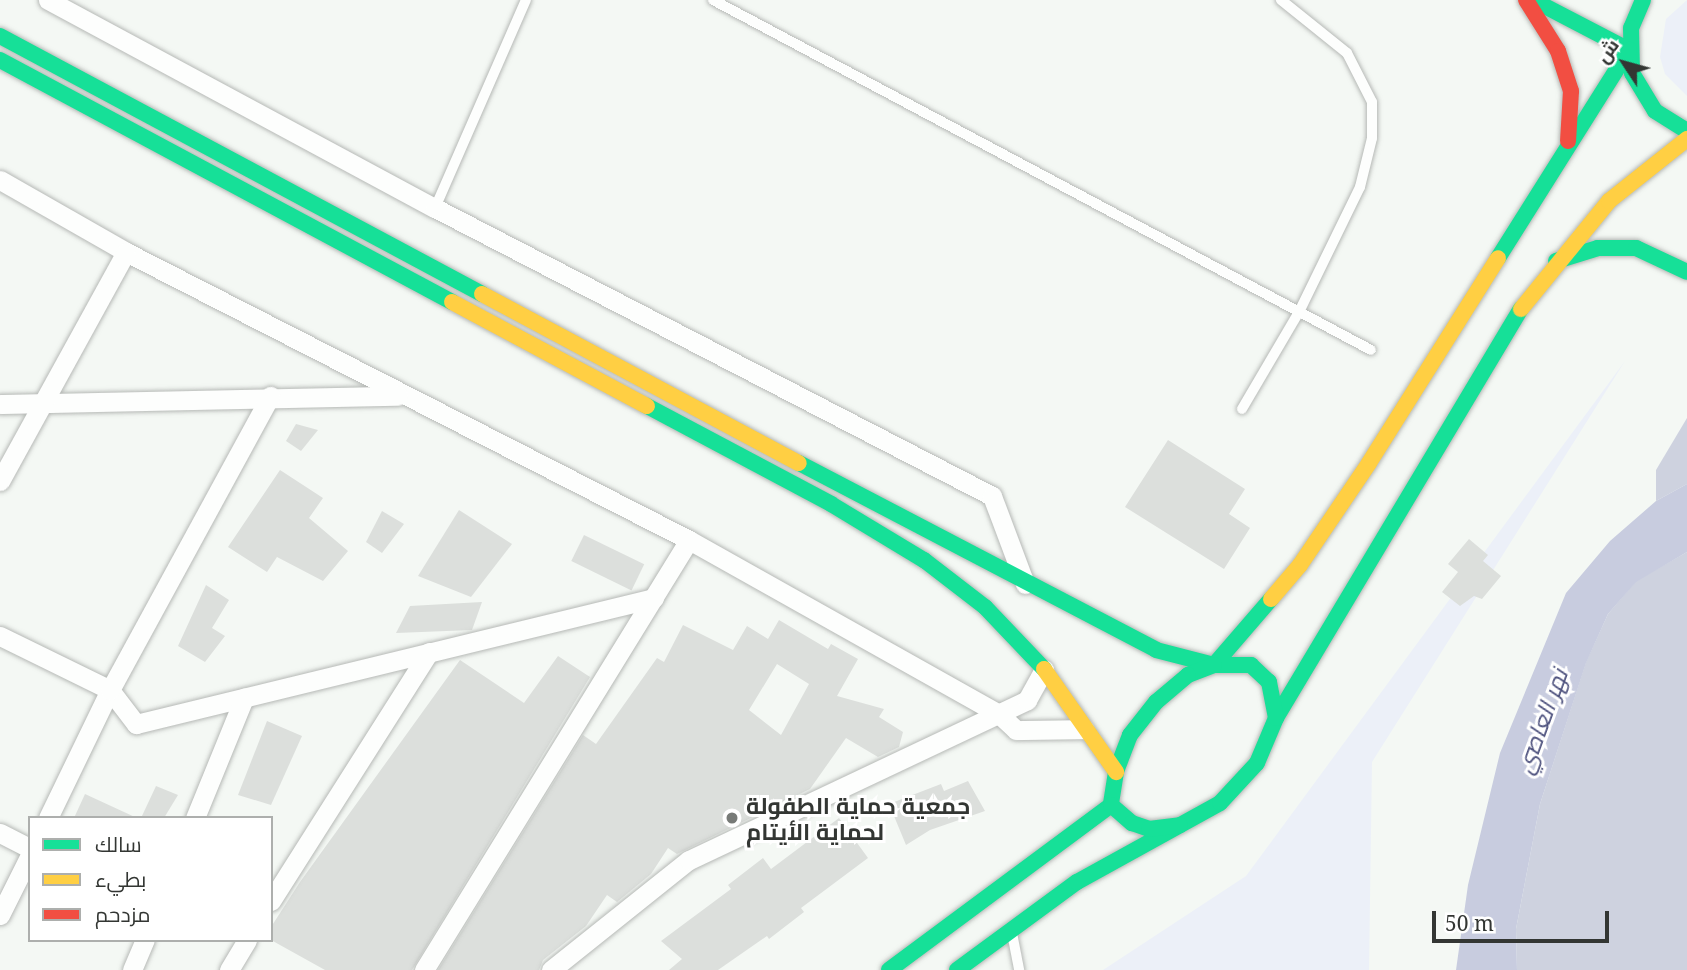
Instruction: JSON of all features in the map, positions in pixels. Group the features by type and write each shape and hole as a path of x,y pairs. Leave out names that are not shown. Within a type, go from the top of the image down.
{"main road":[{"path":"1526,0 1558,51 1571,91 1568,141"},
{"path":"1534,0 1629,50"},
{"path":"1643,0 1631,28 1629,50 1641,93 1655,111 1687,131"},
{"path":"0,36 1026,584 1156,650 1214,665 1251,665 1269,682 1276,718"},
{"path":"889,970 1111,805 1116,772 1130,735 1156,702 1188,675 1214,665 1300,565 1361,474 1568,141 1629,50"},
{"path":"0,60 831,504 924,560 985,607 1044,668 1116,772"},
{"path":"957,970 1077,882 1220,803 1247,773 1276,718 1497,343 1556,261 1609,201 1687,139"},
{"path":"1556,261 1598,248 1636,248 1687,272"},
{"path":"1111,805 1132,823 1149,829 1180,825"}],"street":[{"path":"48,0 435,208 992,496 1026,584"},
{"path":"0,180 126,252 403,397 689,540 999,714 1016,730 1084,729"},
{"path":"0,481 41,402 126,252"},
{"path":"0,404 270,396 403,397"},
{"path":"49,816 110,690 270,396"},
{"path":"424,970 689,540"},
{"path":"0,636 110,690 136,724 654,598"},
{"path":"273,898 429,652"},
{"path":"551,970 689,860 825,792 1027,700 1044,668"},
{"path":"196,816 244,698"},
{"path":"0,833 28,847"},
{"path":"0,915 28,859"},
{"path":"132,970 144,942"},
{"path":"229,970 246,942"}],"lane":[{"path":"435,208 526,0"},
{"path":"713,0 1371,350"},
{"path":"1242,409 1300,310 1360,187 1372,138 1372,102 1347,53 1281,0"},
{"path":"1011,930 1019,970"}],"shaded area":[{"path":"1687,0 1687,96 1665,74 1660,57 1666,19"},
{"path":"1625,361 1372,762 1369,970 1103,970 1246,876"},
{"path":"1687,418 1687,484 1656,501 1656,470"},
{"path":"1687,552 1687,970 1517,970 1516,929 1540,804 1586,662 1608,614 1636,581"}],"water":[{"name":"نهر العاصي","path":"1687,484 1687,552 1636,582 1608,614 1586,663 1540,804 1516,929 1517,970 1456,970 1468,885 1500,753 1566,593 1610,541 1656,501"}],"building":[{"path":"296,424 318,430 301,451 286,441"},
{"path":"1168,440 1245,489 1229,514 1250,528 1224,569 1125,507"},
{"path":"280,470 323,498 309,518 348,551 323,581 277,557 267,572 228,547"},
{"path":"459,510 512,544 471,597 418,576"},
{"path":"382,511 404,524 382,553 366,542"},
{"path":"584,535 644,564 632,590 571,561"},
{"path":"1469,539 1488,555 1483,561 1501,576 1482,599 1474,596 1460,606 1442,592 1458,572 1448,564"},
{"path":"206,585 229,600 212,628 225,636 205,662 178,646"},
{"path":"482,602 472,630 396,633 410,606"},
{"path":"779,620 828,649 831,644 858,659 837,696 884,709 879,717 903,732 899,747 878,757 846,738 810,789 677,854 668,848 651,874 617,902 607,895 586,926 543,960 539,970 438,970 583,735 596,744 657,658 664,662 683,625 733,650 747,626 768,639","holes":["777,664 809,684 781,735 749,710"]},
{"path":"558,656 590,677 412,970 325,970 273,941 273,924 300,882 460,660 524,703"},
{"path":"267,721 302,736 271,805 238,795"},
{"path":"968,781 985,811 930,830 906,845 889,804 941,784 944,791"},
{"path":"156,786 178,795 165,816 142,816"},
{"path":"85,794 133,816 75,816"},
{"path":"839,818 868,858 801,908 804,912 769,939 767,936 718,970 669,970 682,959 661,941 731,889 728,885 763,858 771,869"}],"traffic: fast":[{"path":"1533,0 1629,50"},
{"path":"1643,0 1631,28 1632,73 1655,111 1687,131"},
{"path":"0,36 482,294"},
{"path":"1498,258 1629,50"},
{"path":"0,60 452,302"},
{"path":"1556,261 1598,248 1636,248 1687,272"},
{"path":"1276,718 1521,309"},
{"path":"647,406 831,504 924,560 985,607 1044,669"},
{"path":"799,463 1156,650 1214,665 1271,599"},
{"path":"957,970 1077,882 1220,803 1257,763 1276,718 1269,682 1251,665 1214,665 1188,675 1156,702 1130,735 1116,772 1111,805 1132,823 1149,829 1180,825"},
{"path":"889,970 1111,805"}],"traffic: slow":[{"path":"1521,309 1609,201 1687,139"},
{"path":"1271,599 1300,565 1369,463 1498,258"},
{"path":"482,294 799,463"},
{"path":"452,302 647,406"},
{"path":"1044,669 1116,772"}],"traffic: jam":[{"path":"1526,0 1558,51 1571,91 1568,141"}],"place":[{"name":"جمعية حماية الطفولة لحماية الأيتام","path":"732,818"}]}
